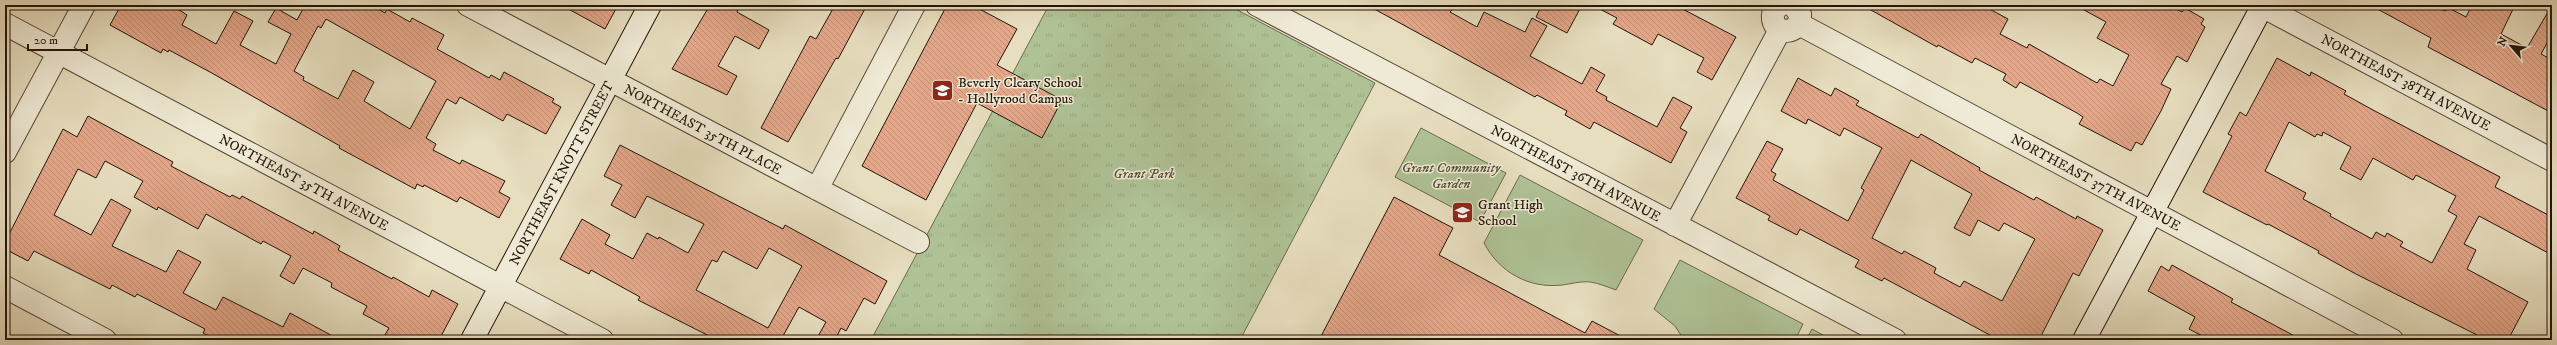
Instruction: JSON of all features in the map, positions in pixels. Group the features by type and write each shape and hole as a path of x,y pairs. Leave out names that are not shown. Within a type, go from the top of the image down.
{"street":[{"path":"5,152 84,5"},
{"name":"NORTHEAST 35TH PLACE","path":"468,5 918,242"},
{"name":"NORTHEAST KNOTT STREET","path":"472,340 650,5"},
{"path":"816,189 914,5"},
{"name":"NORTHEAST 36TH AVENUE","path":"1257,5 1895,340"},
{"path":"2084,340 2262,5"},
{"name":"NORTHEAST 38TH AVENUE","path":"2262,5 2552,160"},
{"path":"1675,225 1781,13"},
{"name":"NORTHEAST 37TH AVENUE","path":"1781,13 2392,340"},
{"name":"NORTHEAST 35TH AVENUE","path":"5,24 602,340"},
{"path":"5,287 105,340"}],"green space":[{"name":"Grant Park","path":"1049,5 1228,5 1375,83 1240,340 871,340"},
{"name":"Grant Community Garden","path":"1421,128 1506,173 1480,222 1395,177"},
{"path":"1520,175 1643,240 1616,290 1590,282 1550,286 1527,281 1507,270 1490,253 1484,243"},
{"path":"1680,260 1803,324 1795,340 1684,340 1675,326 1654,309"},
{"path":"1812,329 1832,340 1806,340"}],"building":[{"path":"121,5 172,5 187,15 182,25 216,44 234,11 253,21 240,45 276,64 291,34 268,22 276,8 297,20 304,7 301,5 371,5 385,13 387,9 410,22 412,18 444,35 437,49 489,78 491,75 500,80 504,72 554,99 552,102 561,107 546,134 507,114 503,121 460,97 456,104 447,99 426,138 436,144 433,150 460,164 462,160 505,181 499,192 510,198 499,218 460,197 457,202 424,185 423,187 417,184 415,189 339,148 340,146 210,72 169,50 168,52 163,49 161,53 110,25","holes":["326,19 436,81 410,129 364,101 374,82 353,70 338,99 303,80 304,77 294,71 318,26 321,28"]},
{"path":"561,5 618,5 605,29"},
{"path":"710,5 740,5 737,12 769,30 759,49 735,36 718,66 737,76 727,95 672,69"},
{"path":"835,5 867,5 838,59 836,58 788,142 761,128 810,36 816,39"},
{"name":"Beverly Cleary School - Hollyrood Campus","path":"947,5 972,5 1017,29 997,65 1062,100 1042,138 977,103 926,200 862,166"},
{"path":"1367,5 1443,5 1452,10 1450,12 1477,27 1484,12 1525,32 1532,18 1547,26 1530,56 1582,84 1591,67 1605,75 1596,91 1607,97 1606,100 1657,127 1673,97 1692,107 1680,128 1687,132 1671,163 1594,122 1590,129 1565,115 1567,111 1537,95 1535,97"},
{"path":"1542,5 1582,5 1567,33 1536,17"},
{"path":"1592,5 1675,5 1736,37 1712,80 1697,72 1704,58 1658,34 1652,45 1613,24 1617,18"},
{"path":"1862,5 1982,5 2008,19 2000,34 2027,48 2029,44 2097,83 2100,79 2113,86 2129,55 2097,38 2106,22 2075,5 2169,5 2182,12 2185,8 2204,19 2201,24 2205,27 2187,62 2177,56 2161,84 2171,89 2161,111 2142,145 2136,142 2131,151 2079,124 2083,117 2077,113 2020,82 2016,88 2003,80 2006,74 1975,58 1972,63 1938,45 1937,47"},
{"path":"2370,5 2434,5 2445,11 2449,8 2466,17 2472,5 2515,5 2501,34 2527,48 2552,5 2552,34 2541,54 2552,60 2552,113 2428,47 2431,38"},
{"path":"2277,58 2310,76 2311,72 2346,91 2344,94 2500,177 2495,187 2552,217 2552,255 2479,216 2464,244 2476,250 2467,269 2528,302 2508,340 2475,340 2477,335 2354,273 2318,253 2319,251 2203,192 2232,136 2228,134 2240,112 2246,116","holes":["2289,122 2315,137 2317,134 2322,136 2323,132 2351,147 2340,169 2361,180 2373,158 2413,180 2416,175 2456,196 2448,211 2457,216 2432,263 2400,246 2403,242 2387,233 2385,237 2376,232 2372,239 2330,216 2331,214 2303,199 2306,193 2265,171"]},
{"path":"1798,78 1831,96 1835,88 1859,101 1856,105 1918,138 1921,134 1980,168 1979,170 2034,200 2036,197 2076,219 2077,216 2103,230 2079,276 2073,273 2039,340 1999,340 1884,278 1882,281 1855,267 1859,260 1800,229 1797,235 1768,220 1770,216 1736,198 1767,141 1783,149 1771,171 1776,174 1773,180 1848,221 1864,190 1861,188 1882,148 1844,128 1840,136 1808,119 1806,124 1781,111","holes":["1911,160 1972,194 1954,228 1970,236 1978,220 1999,231 2004,223 2035,239 2002,301 1964,281 1960,287 1934,273 1936,268 1904,251 1902,254 1872,238"]},
{"path":"88,116 173,162 171,166 230,197 232,195 240,199 242,196 313,234 314,231 340,246 338,250 392,279 393,277 429,297 432,290 458,304 439,340 382,340 389,328 363,314 367,306 331,287 332,283 303,268 294,284 280,276 291,256 263,241 261,244 206,214 198,229 158,207 157,210 134,197 143,181 105,161 96,178 78,169 54,215 91,235 111,199 131,210 112,246 166,272 178,250 201,262 183,293 216,310 223,297 283,327 290,313 340,340 216,340 203,333 205,329 137,294 135,297 112,285 110,289 34,251 28,261 5,249 5,242 63,129 77,137"},
{"path":"620,145 783,229 785,225 887,281 875,304 864,298 846,331 841,328 835,340 816,340 826,322 799,307 783,336 790,340 717,340 638,300 640,297 591,270 589,274 560,259 582,219 610,235 605,244 633,259 647,233 658,239 659,237 688,253 704,224 647,196 635,218 611,205 622,185 604,176","holes":["769,248 802,266 768,328 696,290 712,260 717,262 723,251 757,269"]},
{"path":"1394,197 1453,228 1439,255 1585,333 1592,321 1628,340 1319,340"},
{"path":"2172,265 2233,299 2231,302 2302,340 2210,340 2189,329 2195,317 2148,291 2161,266 2169,271"}],"place":[{"name":"Beverly Cleary School - Hollyrood Campus","path":"943,90"},
{"name":"Grant High School","path":"1462,212"}]}
